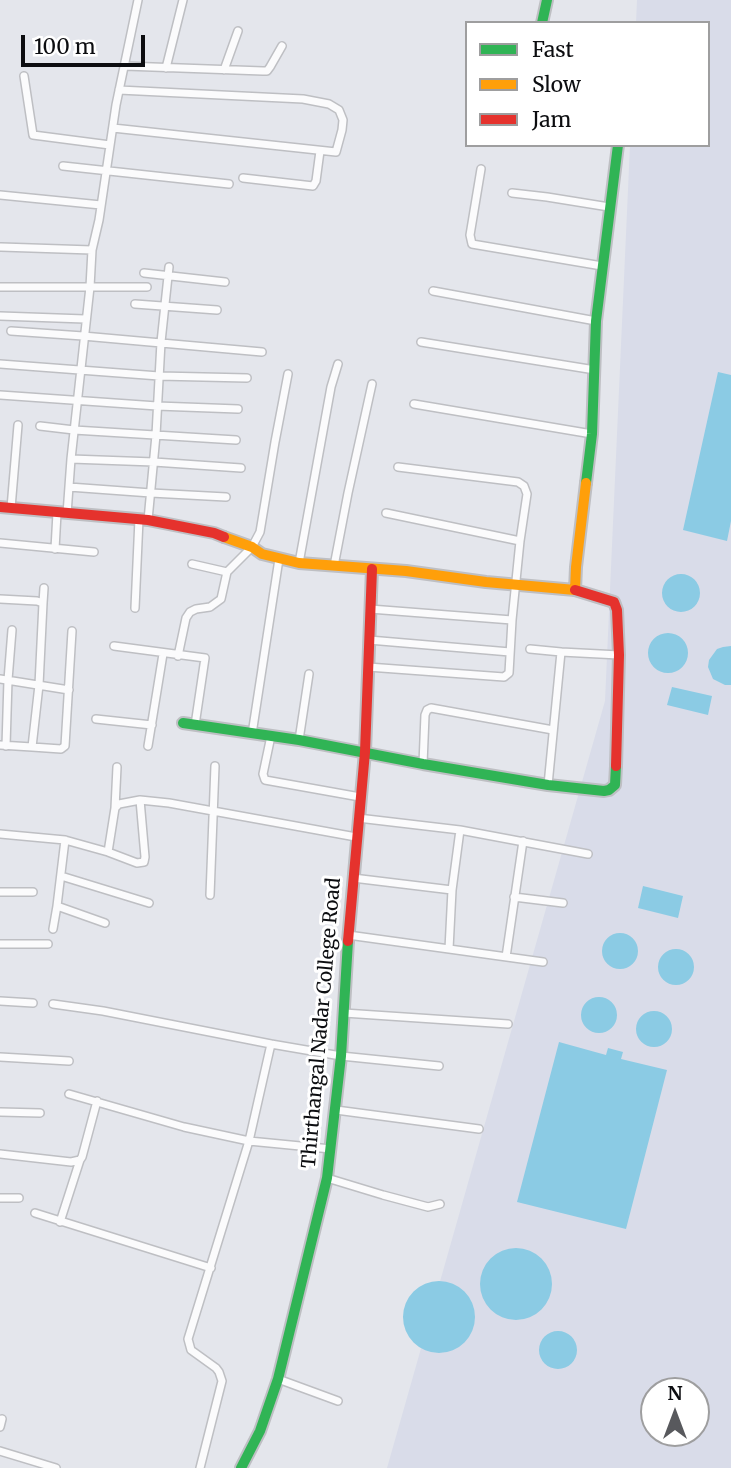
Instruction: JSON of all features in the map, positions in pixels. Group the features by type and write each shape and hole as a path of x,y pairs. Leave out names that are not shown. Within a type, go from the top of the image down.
{"street":[{"path":"55,549 69,486 92,250 119,90 138,0"},
{"path":"166,68 183,0"},
{"path":"542,21 547,0"},
{"path":"224,70 238,31"},
{"path":"125,66 267,71 282,46"},
{"path":"24,76 33,135 110,145"},
{"path":"113,128 336,152 342,130 343,120 339,110 329,104 303,99 119,90"},
{"path":"575,590 592,434 596,321 618,147"},
{"path":"243,178 313,186 320,151"},
{"path":"63,166 229,184"},
{"path":"481,169 470,235 472,244 602,266"},
{"path":"512,193 609,207"},
{"path":"0,195 101,205"},
{"path":"1,247 92,250"},
{"path":"135,608 143,520 151,493 169,267"},
{"path":"144,273 225,282"},
{"path":"0,287 147,286"},
{"path":"433,291 596,321"},
{"path":"135,303 217,310"},
{"path":"0,316 85,319"},
{"path":"11,331 262,352"},
{"path":"421,342 595,370"},
{"path":"0,364 159,376 247,378"},
{"path":"299,563 331,387 338,365"},
{"path":"178,656 190,611 210,607 221,599 227,572 252,547 260,532 288,374"},
{"path":"334,566 372,384"},
{"path":"0,395 238,409"},
{"path":"414,404 592,434"},
{"path":"18,425 5,508 143,520 214,533 252,547 262,554 299,563 406,571 575,590 617,605 619,655 615,786 604,791 548,785 299,740 183,723"},
{"path":"40,426 236,440"},
{"path":"71,459 242,468"},
{"path":"368,667 501,678 509,673 515,585 527,494 524,486 518,482 398,467"},
{"path":"69,486 226,496"},
{"path":"386,513 520,541"},
{"path":"0,542 94,552"},
{"path":"252,734 279,559"},
{"path":"192,564 227,572"},
{"name":"Thirthangal Nadar College Road","path":"241,1468 260,1431 278,1379 327,1178 341,1056 352,878 365,752 372,569"},
{"path":"32,747 39,685 44,587"},
{"path":"0,600 43,603"},
{"path":"370,609 512,620"},
{"path":"12,630 4,680 3,746 61,749 65,746 72,631"},
{"path":"369,640 510,652"},
{"path":"114,646 205,659 195,725"},
{"path":"530,649 619,655"},
{"path":"548,785 561,652"},
{"path":"148,746 163,654"},
{"path":"299,740 309,674"},
{"path":"4,680 69,690"},
{"path":"423,764 425,715 430,708 553,730"},
{"path":"96,719 152,725"},
{"path":"271,736 262,774 265,780 360,797"},
{"path":"108,852 115,808 117,766"},
{"path":"210,895 215,766"},
{"path":"0,834 65,839 137,863 144,862 140,800"},
{"path":"115,808 119,804 140,800 169,803 356,836"},
{"path":"358,818 460,830 588,853"},
{"path":"449,949 452,890 460,830"},
{"path":"52,929 65,839"},
{"path":"506,957 523,841"},
{"path":"61,876 149,902"},
{"path":"352,878 452,890"},
{"path":"0,892 33,892"},
{"path":"514,897 564,903"},
{"path":"57,905 105,923"},
{"path":"348,935 543,962"},
{"path":"0,944 48,944"},
{"path":"0,1001 33,1003"},
{"path":"53,1004 341,1056 439,1066"},
{"path":"344,1013 508,1024"},
{"path":"200,1468 222,1381 216,1368 191,1350 188,1339 249,1141 271,1044"},
{"path":"0,1057 69,1061"},
{"path":"69,1094 184,1127 249,1141 331,1149"},
{"path":"60,1222 97,1101"},
{"path":"336,1110 479,1129"},
{"path":"0,1112 40,1113"},
{"path":"0,1154 80,1160"},
{"path":"327,1178 428,1207 440,1204"},
{"path":"0,1198 19,1198"},
{"path":"35,1213 211,1268"},
{"path":"278,1379 338,1401"},
{"path":"0,1451 56,1468"}],"shaded area":[{"path":"637,0 731,0 731,1468 387,1468 605,701 630,147 710,147 710,21 636,21"}],"water":[{"path":"718,372 731,375 731,521 727,541 683,530"},
{"path":"681,574 695,579 700,593 695,607 681,612 667,607 662,593 667,579"},
{"path":"668,633 682,639 688,653 682,667 668,673 654,667 648,653 654,639"},
{"path":"731,646 731,685 725,685 713,679 708,667 709,660 717,649"},
{"path":"672,687 712,696 708,715 667,705"},
{"path":"643,886 683,896 678,918 638,908"},
{"path":"620,933 633,938 638,951 633,964 620,969 607,964 602,951 607,938"},
{"path":"676,949 689,954 694,967 689,980 676,985 663,980 658,967 663,954"},
{"path":"599,997 612,1002 617,1015 612,1028 599,1033 586,1028 581,1015 586,1002"},
{"path":"654,1011 667,1016 672,1029 667,1042 654,1047 641,1042 636,1029 641,1016"},
{"path":"559,1042 606,1055 608,1048 623,1052 621,1059 667,1070 626,1229 517,1202"},
{"path":"516,1248 536,1254 546,1264 552,1284 546,1304 536,1314 516,1320 496,1314 486,1304 480,1284 486,1264 496,1254"},
{"path":"439,1281 459,1287 469,1297 475,1317 469,1337 459,1347 439,1353 419,1347 409,1337 403,1317 409,1297 419,1287"},
{"path":"558,1331 571,1337 577,1350 571,1363 558,1369 545,1363 539,1350 545,1337"}],"traffic: fast":[{"path":"542,21 547,0"},
{"path":"586,483 592,434 596,321 618,147"},
{"path":"183,723 299,740 548,785 604,791 615,785 616,766"},
{"path":"241,1468 260,1431 278,1379 327,1178 341,1056 348,941"}],"traffic: slow":[{"path":"224,537 252,547 262,554 299,563 406,571 575,590 586,483"}],"traffic: jam":[{"path":"0,507 148,520 224,537"},
{"path":"348,941 365,752 372,569"},
{"path":"575,590 614,602 617,610 619,655 616,766"}]}
